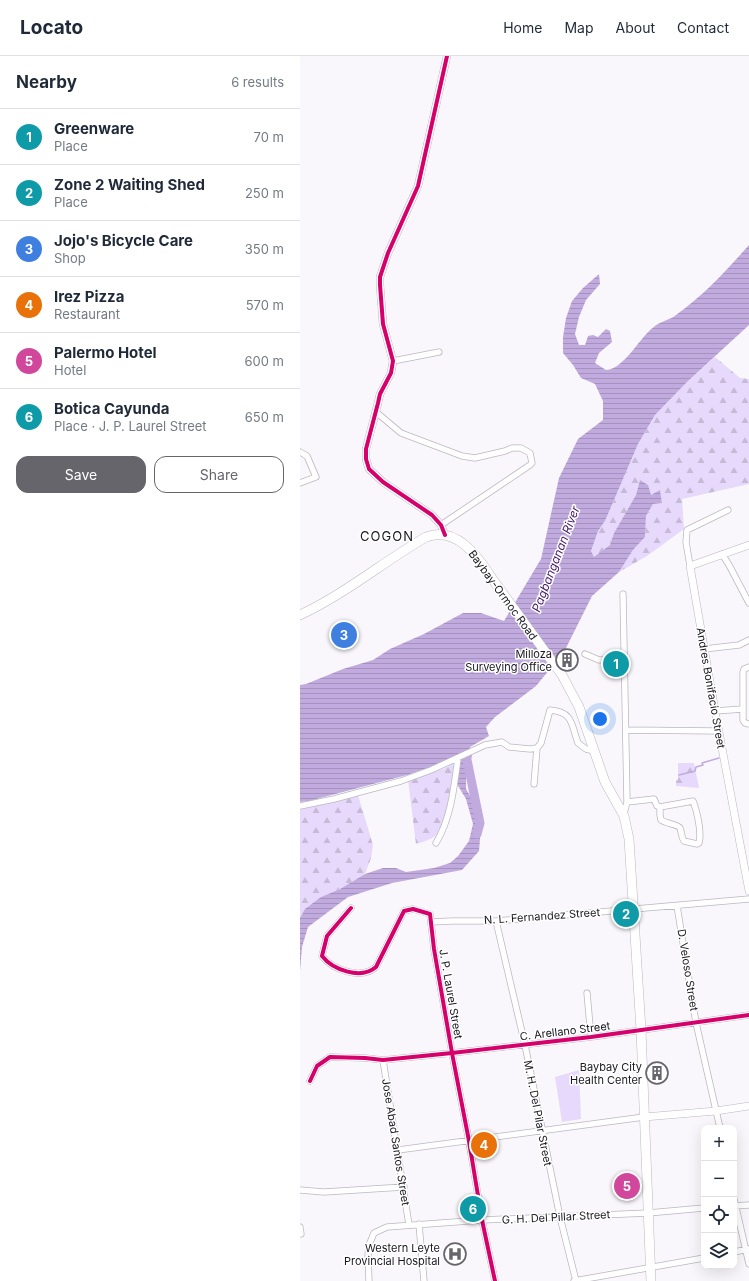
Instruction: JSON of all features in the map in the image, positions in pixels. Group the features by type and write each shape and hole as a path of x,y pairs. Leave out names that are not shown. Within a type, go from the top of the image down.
{"main road":[{"path":"300,615 337,594 426,537 436,534 445,535"},
{"name":"Baybay-Ormoc Road","path":"445,535 468,546 562,675 579,707 605,782 623,814 629,839 640,1030 651,1281"}],"street":[{"path":"445,535 442,525 432,515 383,482 369,470 366,459 366,449 380,394 391,373 393,361 383,324 380,277 388,253 418,186 447,56"},
{"path":"393,361 439,352"},
{"path":"376,412 401,433 462,456 475,458 512,448 521,448 530,453 532,463 530,465 442,525"},
{"path":"300,452 307,456 316,477 300,483"},
{"name":"Andres Bonifacio Street","path":"728,510 687,530 686,542 718,731 749,891"},
{"path":"690,566 749,544"},
{"path":"722,554 749,603"},
{"path":"623,594 627,802 623,814"},
{"path":"704,649 739,645 749,640"},
{"path":"585,654 599,660 624,659"},
{"path":"749,667 743,670 744,722 749,724"},
{"path":"715,711 743,709"},
{"path":"534,784 537,748 541,743 550,710 558,711 565,715 572,722 578,743 586,749 594,751"},
{"path":"626,730 718,731"},
{"path":"300,806 334,799 401,781 431,770 485,745 502,742 509,747 530,749 537,748"},
{"path":"436,843 443,831 452,800 459,757"},
{"path":"627,802 654,799 657,806 660,807 661,820 678,826 684,841 697,844 699,843 700,836 693,801 660,807"},
{"name":"N. L. Fernandez Street","path":"431,922 496,921 749,899"},
{"name":"D. Veloso Street","path":"677,906 696,1023 719,1125"},
{"path":"351,908 327,936 322,951 322,956 325,959 348,972 367,972 376,967 404,911 413,909 427,912 430,914 431,922"},
{"name":"M. H. Del Pilar Street","path":"496,921 525,1045 560,1217 575,1281"},
{"name":"J. P. Laurel Street","path":"431,922 434,949 452,1054 469,1140 482,1220 495,1281"},
{"path":"587,993 591,1037"},
{"name":"C. Arellano Street","path":"310,1081 316,1066 330,1058 365,1058 384,1060 452,1054 591,1037 749,1015"},
{"name":"Jose Abad Santos Street","path":"384,1060 409,1225"},
{"path":"398,1150 749,1106"},
{"path":"300,1190 324,1192 404,1187"},
{"path":"737,1206 749,1205"},
{"name":"G. H. Del Pillar Street","path":"369,1281 369,1245 374,1233 388,1227 482,1220 648,1213 701,1208"},
{"path":"737,1213 747,1250 749,1264"},
{"path":"419,1224 424,1281"},
{"path":"300,1227 301,1234"},
{"path":"737,1252 747,1250"},
{"path":"575,1281 651,1266 701,1258"}],"green space":[{"path":"715,357 740,378 749,379 749,484 682,499 684,529 647,556 619,572 633,550 645,537 646,516 653,504 662,503 660,491 651,495 640,481 636,495 614,533 610,545 594,558 591,551 598,531 605,521 638,444 655,415 687,382"},
{"path":"456,762 448,802 438,832 434,837 416,844 408,780 443,769"},
{"path":"678,763 694,763 699,788 676,786 676,780 678,780"},
{"path":"358,795 373,845 371,858 365,874 340,889 321,897 300,918 300,808 316,806"},
{"path":"579,1070 581,1119 562,1122 555,1077"}],"water":[{"name":"Pagbanganan River","path":"749,245 749,325 687,382 655,415 638,444 605,521 598,531 591,551 594,557 610,545 614,533 636,495 640,480 648,485 651,495 660,490 662,503 653,504 646,516 645,537 633,550 619,572 592,596 564,652 536,686 495,717 486,727 489,736 470,747 472,750 472,756 466,775 466,789 475,804 481,827 479,851 462,870 392,883 348,897 308,927 302,947 300,971 300,918 305,909 321,897 340,889 365,874 383,868 396,868 406,872 434,868 450,863 458,856 469,841 473,824 466,799 457,784 461,758 459,754 433,766 407,775 309,801 300,802 300,685 343,669 373,660 390,649 424,634 463,613 481,613 504,621 541,559 559,478 578,439 603,420 603,401 595,384 581,378 563,353 563,337 566,318 572,301 583,288 599,274 600,284 586,300 579,317 575,334 579,345 585,345 588,336 593,335 598,337 606,329 610,331 612,342 599,353 595,363 606,370 613,368 626,358 649,331 660,323 674,317 706,290"}],"waterway":[{"path":"466,755 480,823 477,834"},
{"path":"679,775 695,771 696,767 703,765 702,763 719,758"}],"cycle path":[{"path":"445,535 441,525 432,515 383,482 369,469 366,459 366,449 380,394 391,373 393,361 383,324 380,277 388,253 418,186 447,56"},
{"path":"351,908 327,936 322,956 340,969 355,973 363,973 376,967 404,911 413,909 430,914 434,949 452,1053 482,1220 495,1281"},
{"path":"310,1081 317,1066 330,1057 383,1060 591,1037 749,1015"}],"place":[{"name":"Jojo's Bicycle Care","path":"344,635"},
{"name":"Milloza Surveying Office","path":"567,660"},
{"name":"Greenware","path":"616,664"},
{"name":"Zone 2 Waiting Shed","path":"626,914"},
{"name":"Baybay City Health Center","path":"657,1073"},
{"name":"Irez Pizza","path":"484,1145"},
{"name":"Palermo Hotel","path":"627,1186"},
{"name":"Botica Cayunda","path":"473,1209"},
{"name":"Western Leyte Provincial Hospital","path":"455,1254"}],"district":[{"name":"COGON","path":"387,536"}]}
